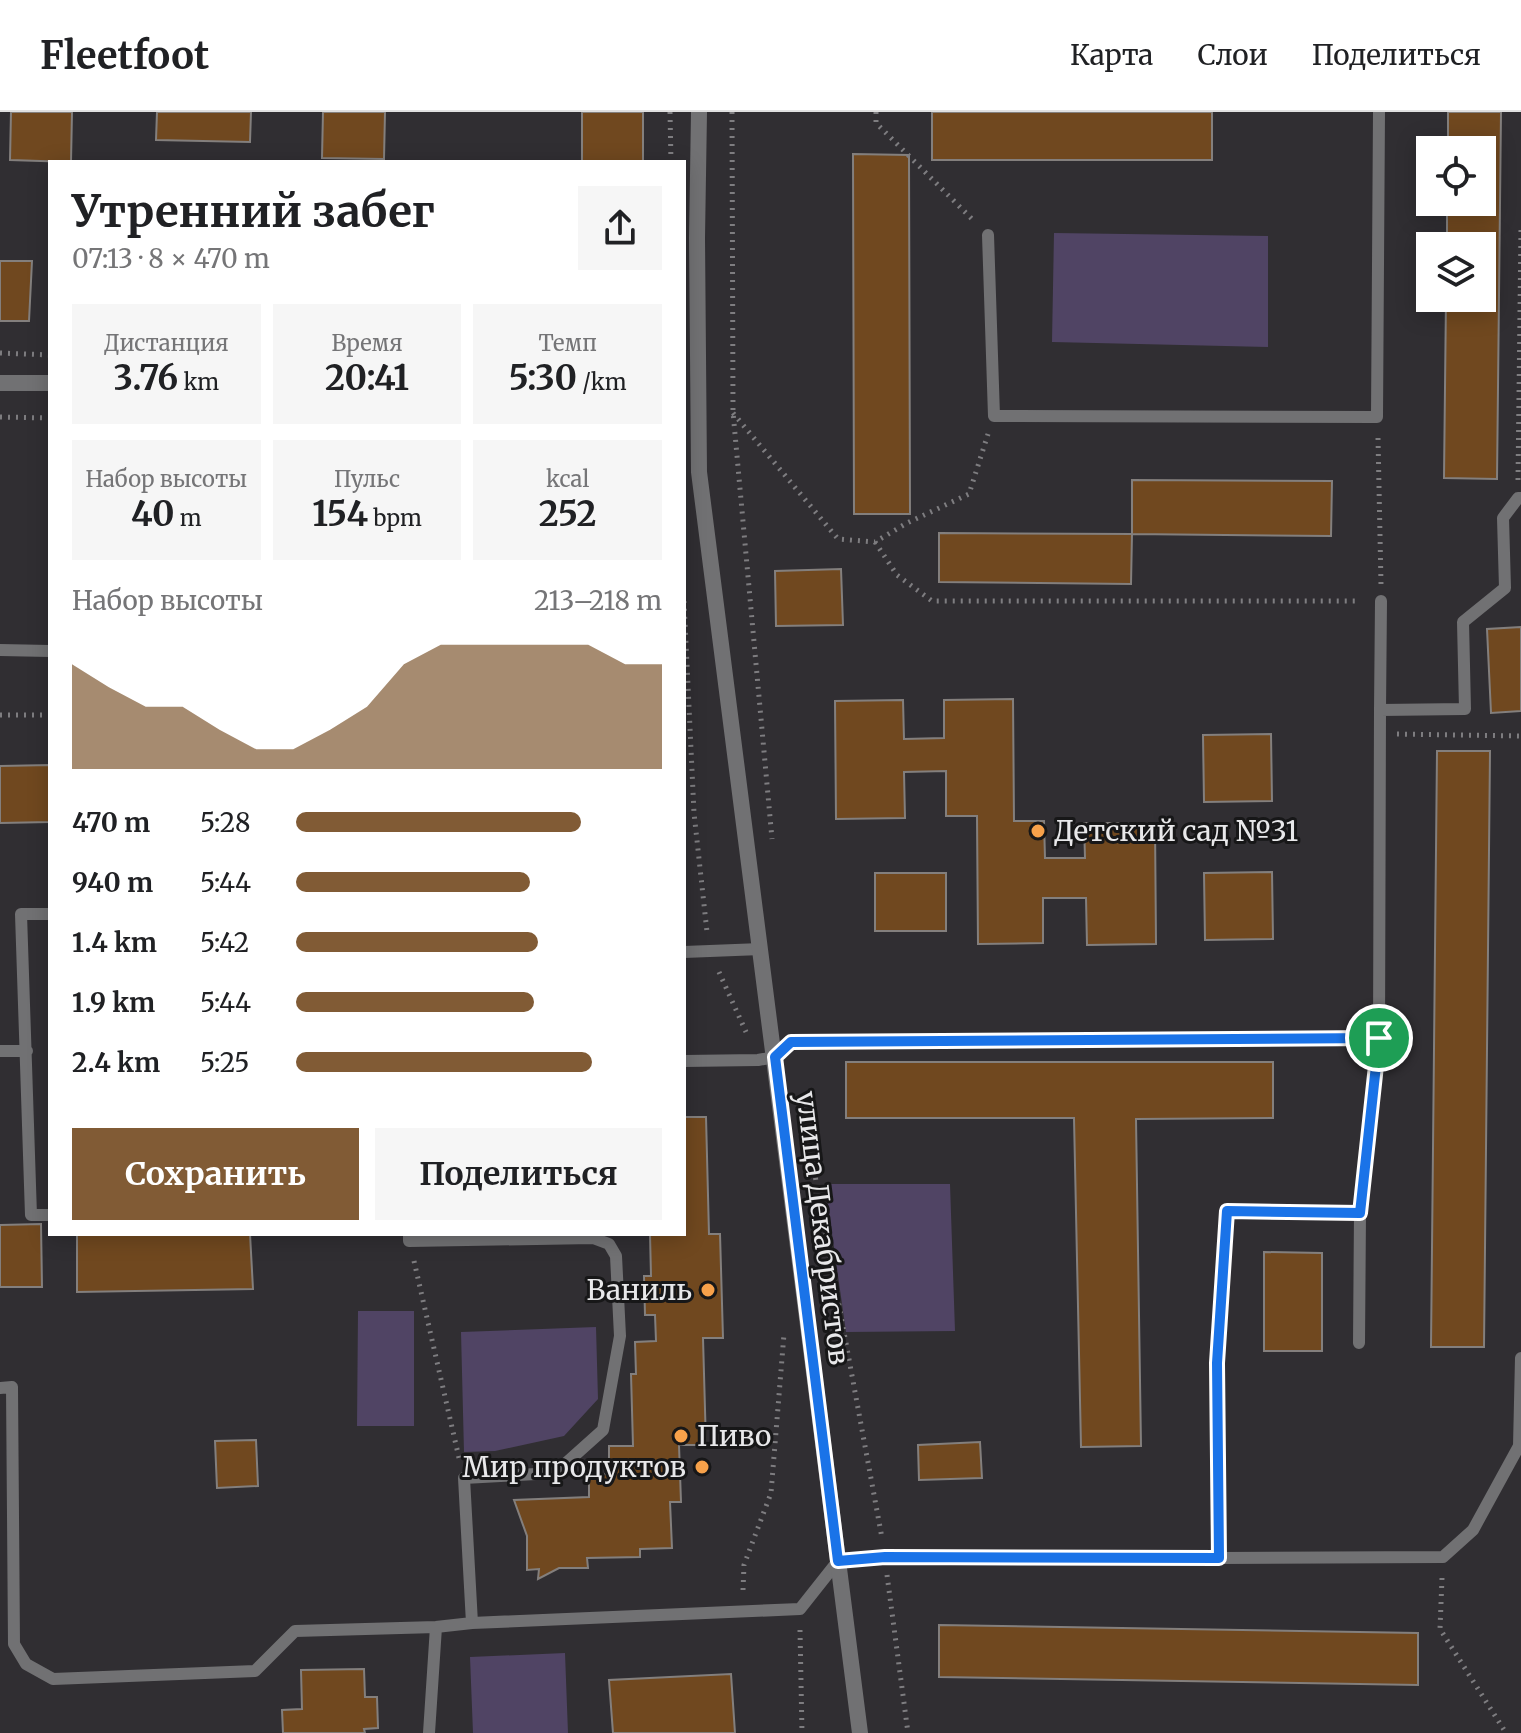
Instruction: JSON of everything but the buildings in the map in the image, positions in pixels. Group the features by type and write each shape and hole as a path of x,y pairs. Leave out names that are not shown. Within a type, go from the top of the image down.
{"street":[{"name":"улица Декабристов","path":"699,112 691,396 761,949 766,1058 860,1733"},
{"path":"0,383 48,383"}],"lane":[{"path":"988,235 994,416 1377,417 1379,112"},
{"path":"1380,710 1465,709 1463,622 1505,588 1503,518 1520,498"},
{"path":"1359,1343 1360,1213 1379,1038 1381,601"},
{"path":"0,650 48,651"},
{"path":"48,914 21,914 31,1215 48,1215"},
{"path":"686,952 761,949"},
{"path":"686,1061 766,1058 791,1042 1379,1038"},
{"path":"0,1051 27,1051"},
{"path":"1219,1558 1217,1363 1227,1211 1360,1213"},
{"path":"409,1237 593,1238 609,1244 616,1256 620,1336 603,1430 555,1473 464,1478 472,1623"},
{"path":"0,1388 12,1387 14,1644 26,1664 53,1679 255,1671 295,1631 800,1609 838,1561 885,1557 1443,1557 1473,1530 1519,1446 1521,1358"},
{"path":"429,1733 436,1627"}],"path":[{"path":"670,112 671,160"},
{"path":"732,112 733,412 773,853"},
{"path":"876,112 876,123 988,235"},
{"path":"1520,498 1521,229"},
{"path":"0,353 48,355"},
{"path":"733,412 838,539 875,542 969,494 994,416"},
{"path":"0,417 48,418"},
{"path":"875,542 897,575 932,601 1381,601 1377,417"},
{"path":"686,643 694,813 709,950 766,1058"},
{"path":"0,715 48,715"},
{"path":"1380,734 1521,736"},
{"path":"812,1158 885,1557 908,1733"},
{"path":"409,1237 464,1478"},
{"path":"743,1611 744,1565 771,1493 784,1328"},
{"path":"1443,1557 1440,1629 1506,1733"},
{"path":"800,1609 802,1733"}],"shaded area":[{"path":"1054,233 1268,236 1268,347 1052,342"},
{"path":"825,1184 950,1184 955,1331 846,1332"},
{"path":"358,1311 414,1311 414,1426 357,1426"},
{"path":"596,1327 598,1399 564,1436 495,1451 464,1452 461,1332"},
{"path":"565,1653 568,1733 473,1733 470,1657"}],"place":[{"name":"Детский сад №31","path":"1038,831"},
{"name":"Ваниль","path":"708,1290"},
{"name":"Пиво","path":"681,1436"},
{"name":"Мир продуктов","path":"702,1467"}],"route":[{"path":"1379,1038 1360,1213 1227,1211 1217,1363 1219,1558 885,1557 838,1561 775,1057 791,1042 1379,1038"}]}
